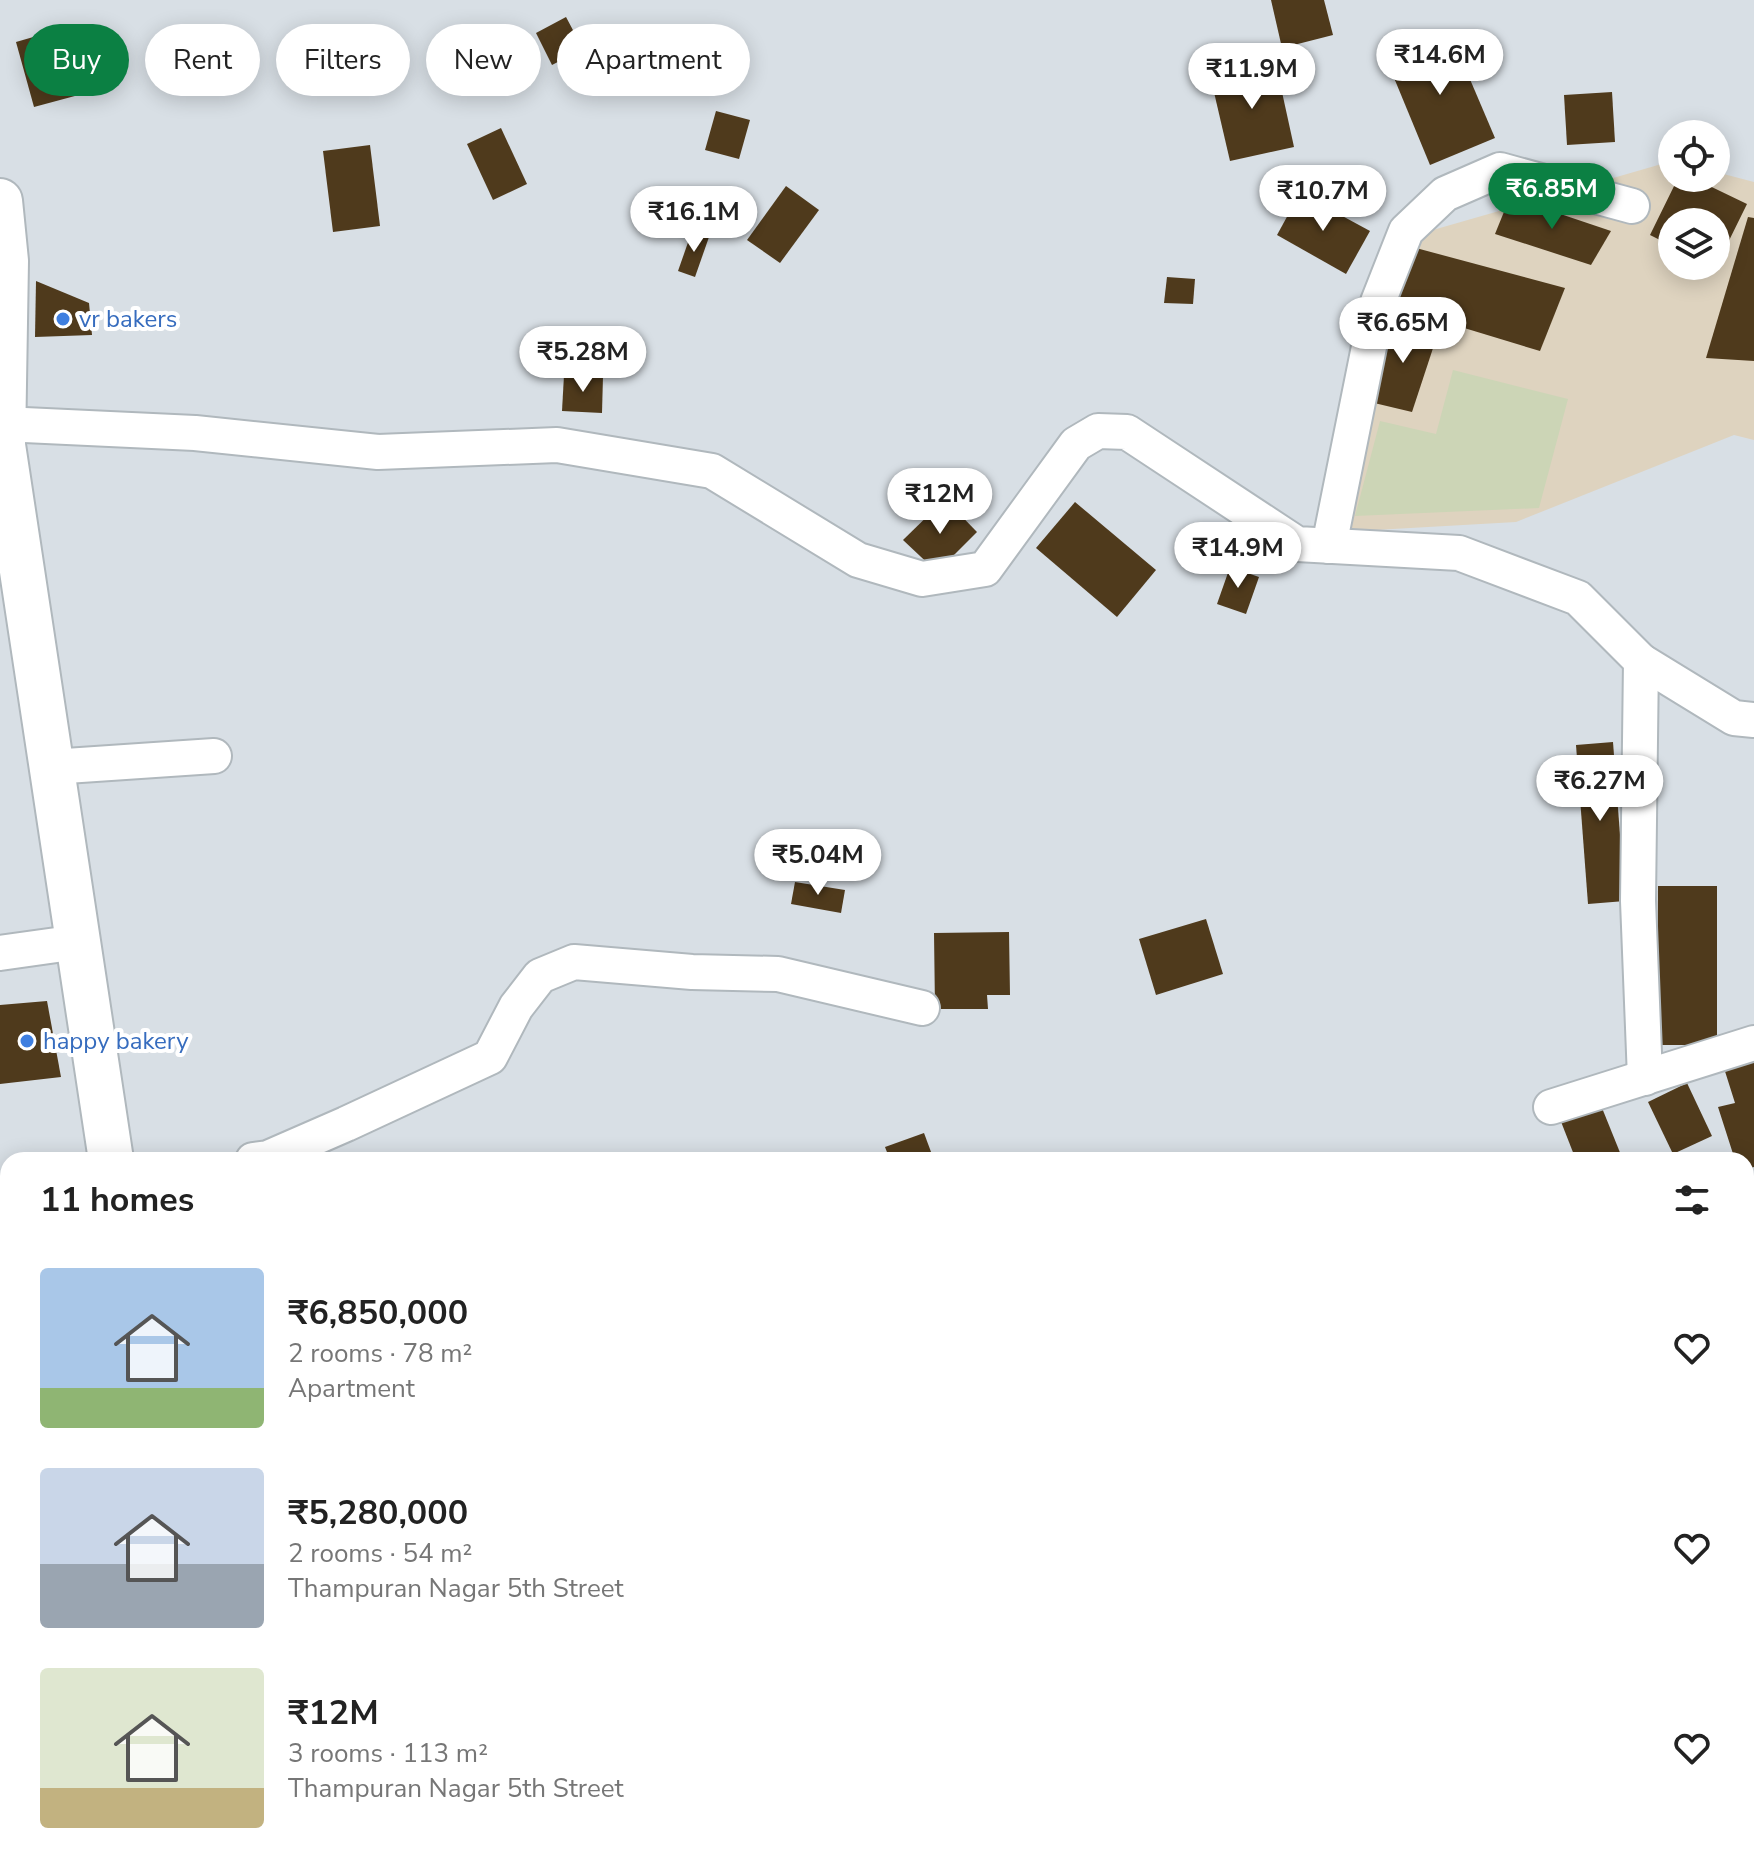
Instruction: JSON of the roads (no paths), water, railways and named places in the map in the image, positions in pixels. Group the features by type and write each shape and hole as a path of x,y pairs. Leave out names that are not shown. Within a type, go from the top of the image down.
{"street":[{"path":"1329,546 1378,302 1406,231 1445,194 1500,170 1632,206"},
{"path":"0,201 6,261 3,445 13,610 51,767 110,1152"},
{"path":"3,424 195,433 378,452 557,445 712,471 858,560 922,579 985,569 1076,444 1098,431 1127,432 1297,544 1459,553 1578,598 1641,661 1734,718 1754,720"},
{"path":"1641,661 1638,901 1645,1078"},
{"path":"51,767 214,756"},
{"path":"0,953 78,942"},
{"path":"282,1152 490,1057 516,1007 540,976 574,962 692,972 778,974 922,1008"},
{"path":"1551,1107 1754,1043"}],"place":[{"name":"vr bakers","path":"63,319"},
{"name":"happy bakery","path":"27,1041"}]}
